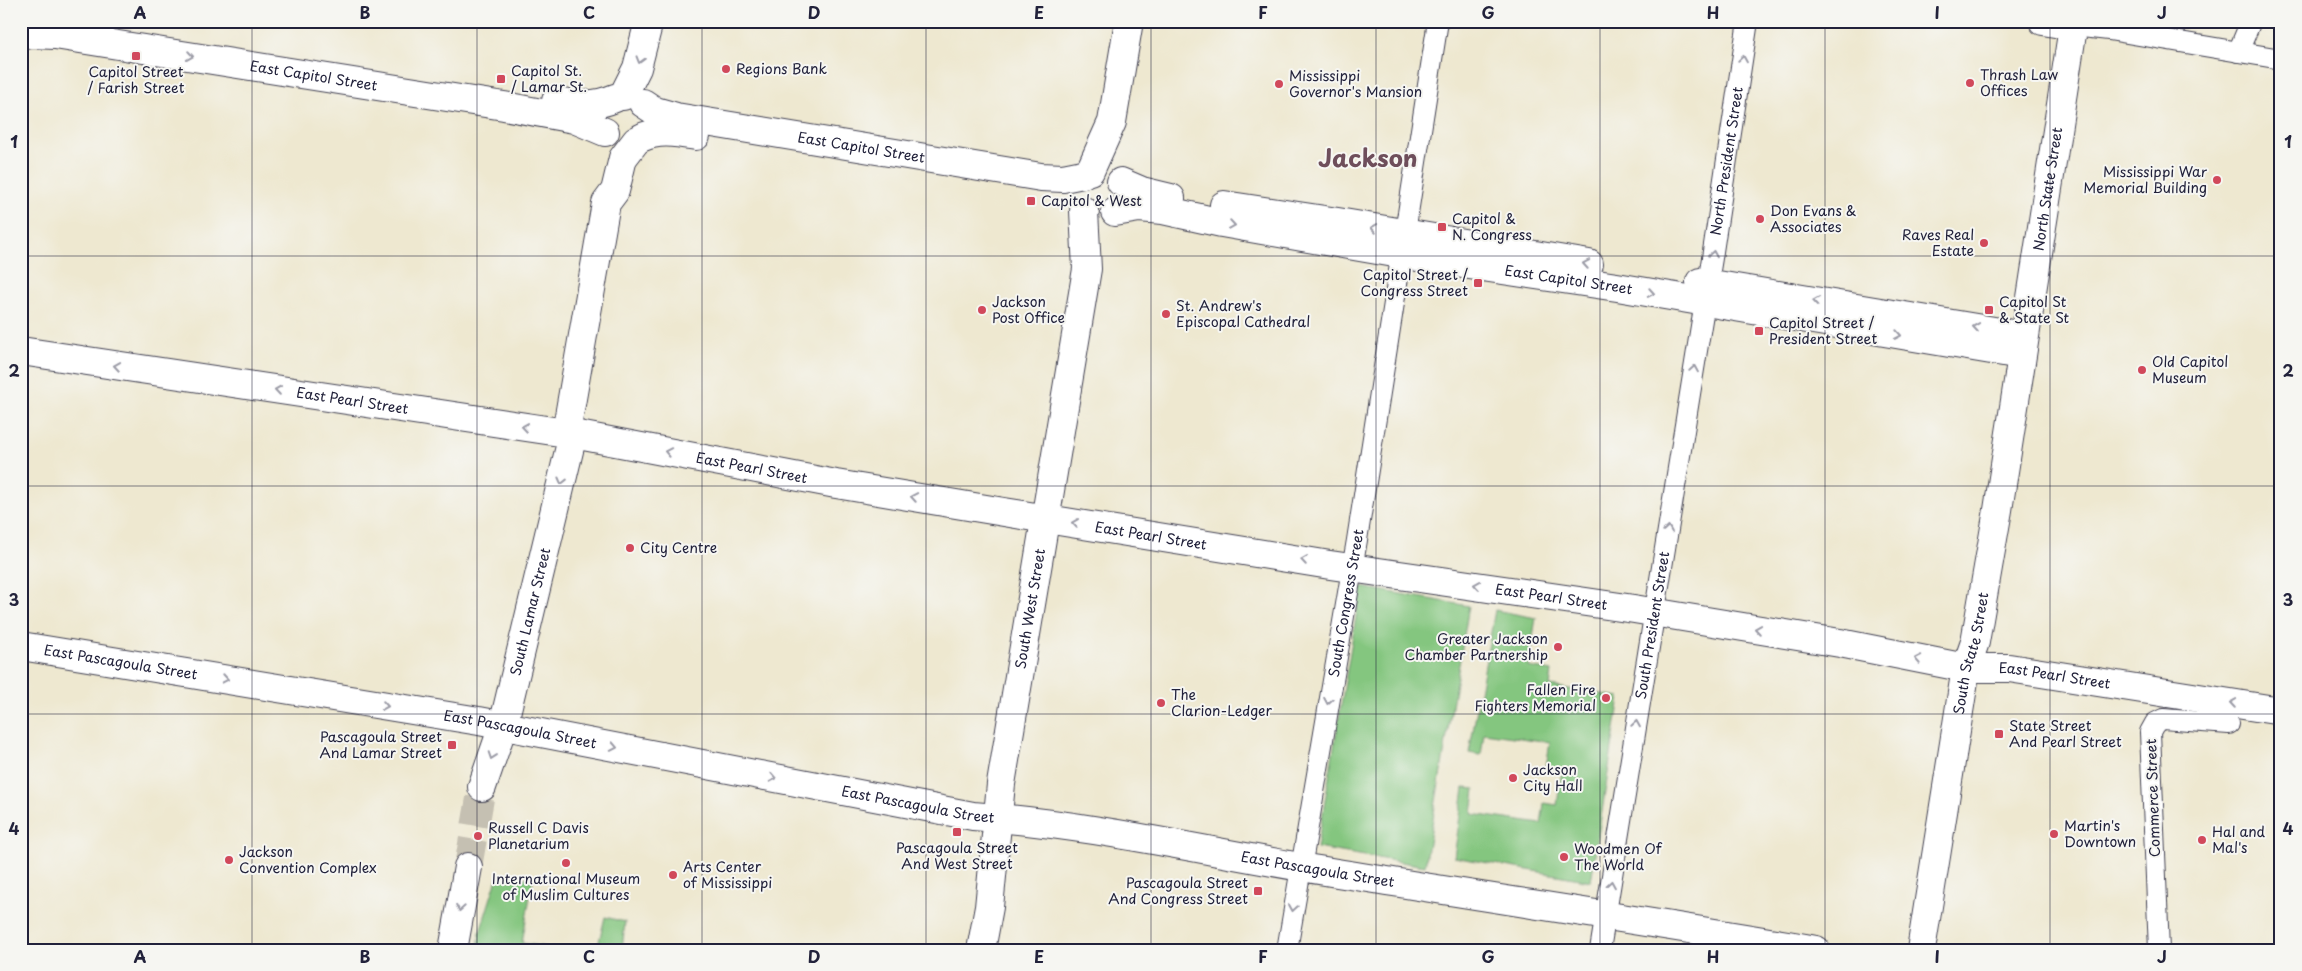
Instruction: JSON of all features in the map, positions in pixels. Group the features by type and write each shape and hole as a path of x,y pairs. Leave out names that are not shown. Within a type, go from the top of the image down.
{"main road":[{"path":"21,36 28,21"},
{"name":"East Capitol Street","path":"64,21 212,41 576,105 599,104 627,99 655,111 676,117 1041,177 1063,178 1087,172"},
{"path":"627,99 650,116 650,124 639,139 626,144 618,142 607,133 602,124 602,115 605,108 627,99 649,21"},
{"path":"1112,122 1087,172 1076,189 1097,211 1124,198 1119,179 1112,122 1129,21"},
{"path":"2043,21 2073,24"},
{"name":"North State Street","path":"2023,346 2073,24"},
{"name":"East Capitol Street","path":"21,36 32,34 55,35 494,104 574,119 607,133"},
{"name":"South Lamar Street","path":"606,203 601,189 607,133"},
{"name":"East Capitol Street","path":"639,139 659,133 684,134 1039,191 1057,195 1097,211 1139,208 1163,210 1222,223 1403,244"},
{"name":"South Lamar Street","path":"482,787 503,726 570,434 606,203 615,191 623,158 639,139"},
{"path":"1087,172 1104,169 1119,179"},
{"name":"East Capitol Street","path":"1119,179 1142,191 1163,197 1403,244 2023,346"},
{"name":"South West Street","path":"981,950 989,907 1001,784 1097,211"},
{"name":"South State Street","path":"1921,950 1966,668 1975,642 2023,346"},
{"name":"East Pearl Street","path":"21,351 570,434 845,485 1046,519 1654,612 1840,643 1966,668 2009,668 2281,711"},
{"name":"East Pascagoula Street","path":"21,646 503,726 973,816 1026,820 1300,867 1712,931 1816,950"},
{"path":"453,950 468,867"}],"street":[{"name":"South Congress Street","path":"1287,950 1352,567 1438,21"},
{"name":"North President Street","path":"1706,293 1748,21"},
{"path":"2238,52 2251,21"},
{"path":"2073,24 2281,59"},
{"name":"South President Street","path":"1600,950 1706,293"},
{"name":"Commerce Street","path":"2159,950 2150,732 2155,723 2163,720 2228,724"}],"green space":[{"path":"1361,587 1469,606 1425,866 1317,848"},
{"path":"1495,610 1536,618 1528,667 1552,671 1550,686 1620,697 1591,881 1454,857 1464,788 1475,789 1472,814 1541,824 1544,803 1557,805 1562,770 1546,767 1550,742 1484,733 1481,755 1469,753"},
{"path":"498,875 533,879 522,943 562,950 478,950 480,932"},
{"path":"605,917 625,922 622,950 597,950"}],"tunnel":[{"path":"468,867 482,787"}],"place":[{"name":"Capitol Street / Farish Street","path":"136,56"},
{"name":"Regions Bank","path":"726,69"},
{"name":"Capitol St. / Lamar St.","path":"501,79"},
{"name":"Thrash Law Offices","path":"1970,83"},
{"name":"Mississippi Governor's Mansion","path":"1279,84"},
{"name":"Mississippi War Memorial Building","path":"2217,180"},
{"name":"Capitol & West","path":"1031,201"},
{"name":"Don Evans & Associates","path":"1760,219"},
{"name":"Capitol & N. Congress","path":"1442,227"},
{"name":"Raves Real Estate","path":"1984,243"},
{"name":"Capitol Street / Congress Street","path":"1478,283"},
{"name":"Jackson Post Office","path":"982,310"},
{"name":"Capitol St & State St","path":"1989,310"},
{"name":"St. Andrew's Episcopal Cathedral","path":"1166,314"},
{"name":"Capitol Street / President Street","path":"1759,331"},
{"name":"Old Capitol Museum","path":"2142,370"},
{"name":"City Centre","path":"630,548"},
{"name":"Greater Jackson Chamber Partnership","path":"1558,647"},
{"name":"Fallen Fire Fighters Memorial","path":"1606,698"},
{"name":"The Clarion-Ledger","path":"1161,703"},
{"name":"State Street And Pearl Street","path":"1999,734"},
{"name":"Pascagoula Street And Lamar Street","path":"452,745"},
{"name":"Jackson City Hall","path":"1513,778"},
{"name":"Pascagoula Street And West Street","path":"957,832"},
{"name":"Martin's Downtown","path":"2054,834"},
{"name":"Russell C Davis Planetarium","path":"478,836"},
{"name":"Hal and Mal's","path":"2202,840"},
{"name":"Woodmen Of The World","path":"1564,857"},
{"name":"Jackson Convention Complex","path":"229,860"},
{"name":"International Museum of Muslim Cultures","path":"566,863"},
{"name":"Arts Center of Mississippi","path":"673,875"},
{"name":"Pascagoula Street And Congress Street","path":"1258,891"}],"district":[{"name":"Jackson","path":"1368,159"}]}
